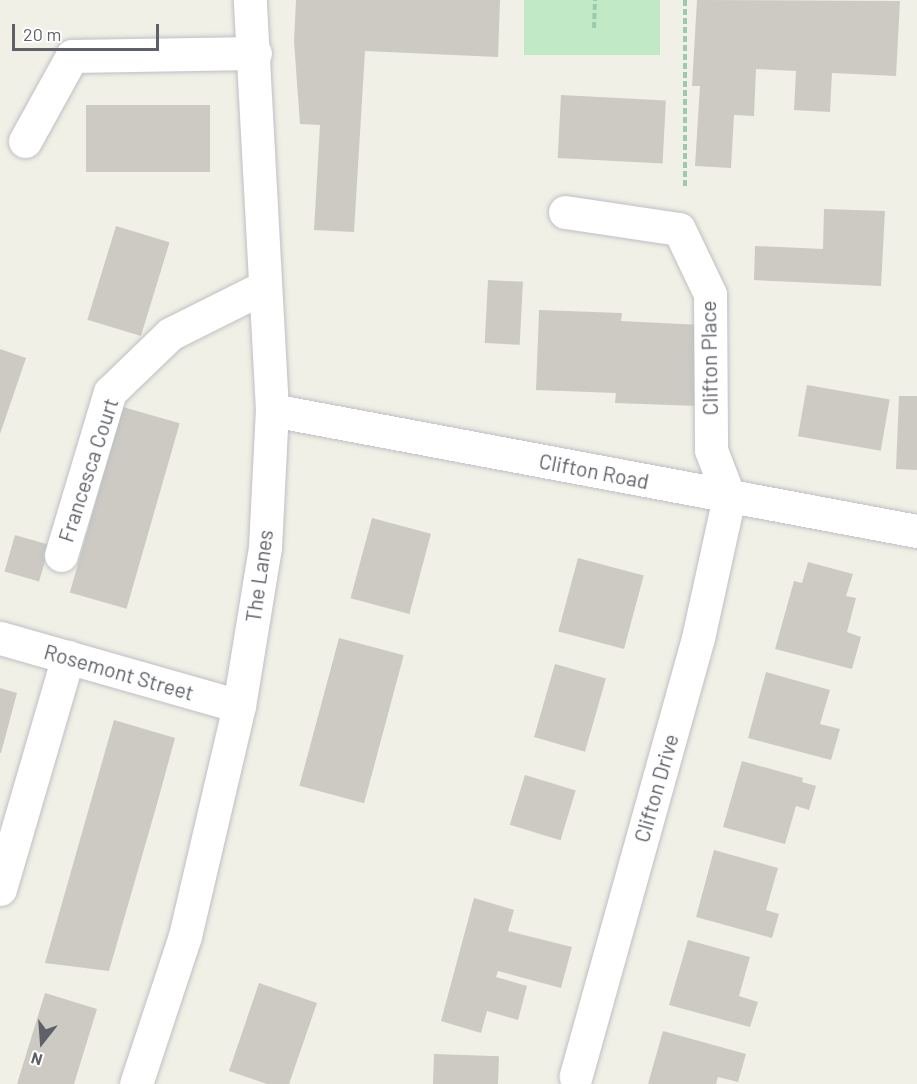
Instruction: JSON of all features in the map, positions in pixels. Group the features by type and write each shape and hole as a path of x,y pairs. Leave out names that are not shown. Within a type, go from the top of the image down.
{"street":[{"name":"The Lanes","path":"136,1084 185,936 238,706 265,547 272,410 264,287 255,53 250,0"},
{"path":"25,141 72,56 255,53"},
{"name":"Clifton Place","path":"565,212 679,229 710,294 711,450 729,497"},
{"name":"Francesca Court","path":"61,555 110,392 170,334 264,287"},
{"name":"Clifton Road","path":"272,410 917,531"},
{"name":"Clifton Drive","path":"576,1076 698,638 729,497"},
{"name":"Rosemont Street","path":"0,638 238,706"},
{"path":"0,889 68,657"}],"path":[{"path":"594,28 595,0"},
{"path":"685,0 686,195"}],"green space":[{"path":"524,0 660,0 660,55 524,55"}],"building":[{"path":"296,0 500,0 498,57 365,51 354,232 314,230 320,125 300,124 294,41"},
{"path":"697,0 900,1 896,76 832,73 830,112 794,110 796,71 756,69 754,116 734,115 731,168 695,166 700,86 692,86"},
{"path":"561,95 666,100 663,163 558,158"},
{"path":"86,105 210,105 210,172 86,172"},
{"path":"824,209 885,211 881,286 754,280 755,246 823,249"},
{"path":"116,226 170,242 141,336 87,320"},
{"path":"488,280 523,282 520,345 485,343"},
{"path":"539,310 622,313 621,321 701,325 698,406 615,403 616,393 536,390"},
{"path":"0,349 26,358 0,434"},
{"path":"807,385 890,400 881,451 798,436"},
{"path":"899,396 917,396 917,470 896,469"},
{"path":"123,407 180,423 127,609 70,593"},
{"path":"372,518 431,534 409,614 351,598"},
{"path":"15,535 50,545 39,581 5,572"},
{"path":"578,558 644,576 624,649 558,631"},
{"path":"808,562 853,574 846,596 856,598 847,632 861,637 852,669 775,649 794,581 802,583"},
{"path":"339,638 404,655 364,803 299,786"},
{"path":"555,664 606,679 585,752 534,737"},
{"path":"766,672 830,690 820,724 840,729 831,760 748,738"},
{"path":"0,688 17,693 1,753 0,753"},
{"path":"114,720 175,738 157,804 109,971 45,963"},
{"path":"742,761 803,778 802,782 816,786 809,810 796,806 785,844 723,827"},
{"path":"525,775 576,790 560,840 510,825"},
{"path":"714,850 778,868 766,910 779,914 772,938 696,917"},
{"path":"474,898 514,910 508,931 572,947 561,988 498,971 496,977 527,986 518,1020 487,1011 481,1033 441,1021"},
{"path":"688,940 750,957 739,996 758,1002 750,1027 669,1005"},
{"path":"259,983 317,1003 289,1084 267,1084 229,1071"},
{"path":"45,993 97,1009 74,1084 17,1084"},
{"path":"663,1031 746,1054 738,1082 718,1077 716,1084 648,1084"},
{"path":"434,1054 499,1056 498,1084 433,1084"}]}
